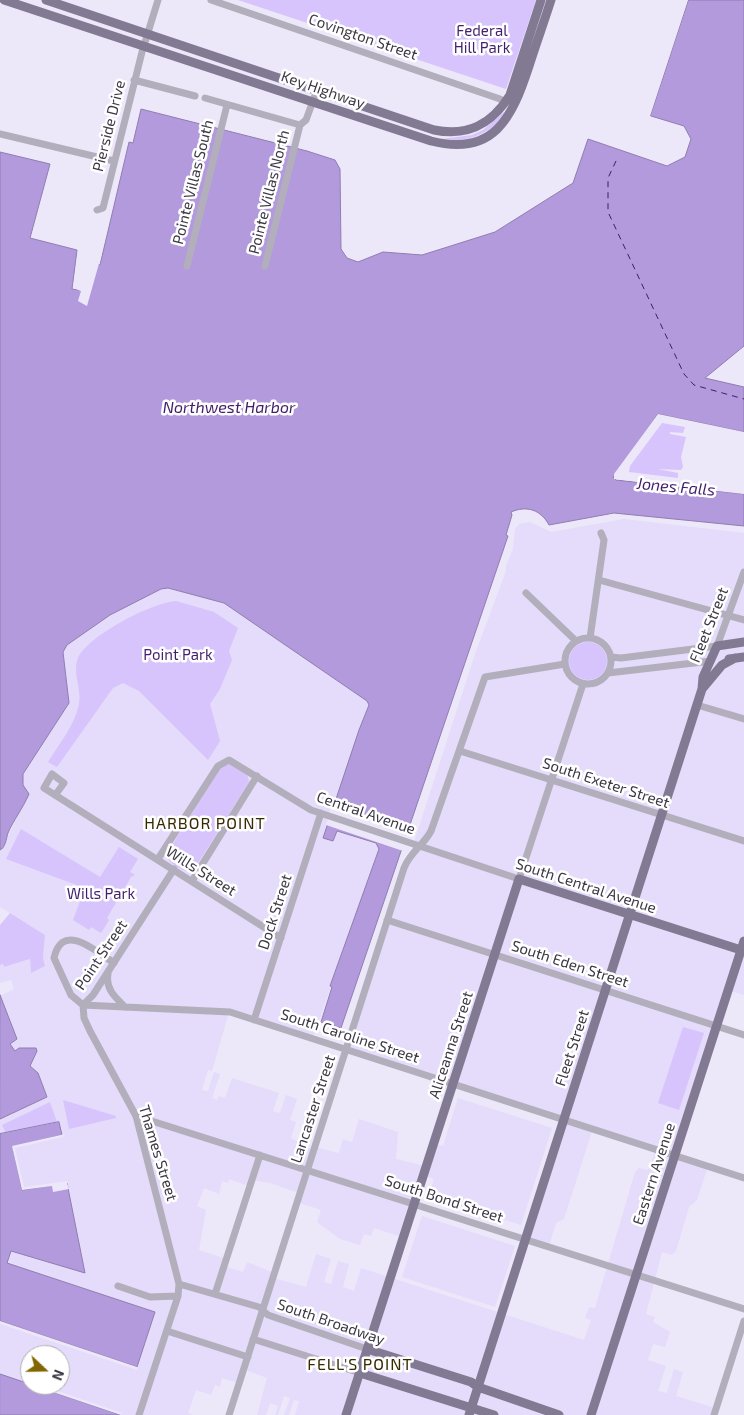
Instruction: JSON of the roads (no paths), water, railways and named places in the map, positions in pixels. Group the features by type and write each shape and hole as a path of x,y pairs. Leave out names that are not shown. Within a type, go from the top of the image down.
{"main road":[{"name":"Key Highway","path":"4,0 444,145 457,146 481,140 501,126 516,105 551,0"},
{"name":"Key Highway","path":"46,0 446,133 476,128 493,118 505,103 510,95 541,0"},
{"path":"717,646 744,642"},
{"name":"Fleet Street","path":"470,1412 697,705 702,689 703,677 717,646"},
{"path":"711,661 739,658"},
{"name":"Fleet Street","path":"702,689 722,665 739,658"},
{"name":"South Central Avenue","path":"519,879 742,951"},
{"name":"Aliceanna Street","path":"346,1415 519,879"},
{"name":"Eastern Avenue","path":"591,1415 744,940"},
{"name":"South Broadway","path":"368,1349 471,1382 478,1387 559,1415"},
{"path":"360,1373 470,1412 494,1415"}],"street":[{"name":"Pierside Drive","path":"97,210 103,208 134,80 158,0"},
{"name":"Covington Street","path":"211,0 223,2 408,66 505,103"},
{"path":"134,80 195,96"},
{"name":"Pointe Villas North","path":"265,266 300,125 306,120 317,90"},
{"path":"205,98 300,125"},
{"name":"Pointe Villas South","path":"186,266 227,105"},
{"path":"0,134 114,161"},
{"path":"590,638 604,540 601,533"},
{"name":"Fleet Street","path":"717,646 744,572"},
{"path":"598,580 729,614 744,620"},
{"path":"526,593 576,641"},
{"path":"608,673 611,657 605,644 590,638 576,641 567,651 565,664 570,676 583,684 597,682 608,673 711,661"},
{"path":"611,657 621,658 717,646"},
{"name":"Lancaster Street","path":"229,1415 407,859 431,831 485,677 565,664"},
{"name":"Aliceanna Street","path":"519,879 583,684"},
{"path":"697,705 744,719"},
{"name":"South Exeter Street","path":"460,751 744,841"},
{"name":"Central Avenue","path":"158,860 218,766 226,760 235,762 311,810 419,846"},
{"path":"192,881 257,776"},
{"name":"Wills Street","path":"56,794 281,938"},
{"name":"Dock Street","path":"254,1020 324,814"},
{"name":"South Central Avenue","path":"419,846 519,879"},
{"name":"Point Street","path":"83,1005 93,995 174,869"},
{"name":"South Eden Street","path":"387,920 744,1035"},
{"name":"Thames Street","path":"114,963 78,940 70,939 59,947 54,961 71,995 83,1005 84,1018 90,1031 136,1116 179,1284 178,1296 139,1415"},
{"path":"108,972 106,981 108,988 125,1007"},
{"name":"South Caroline Street","path":"83,1005 230,1012 744,1178"},
{"name":"South Bond Street","path":"136,1116 744,1309"},
{"path":"215,1294 260,1155"},
{"name":"South Broadway","path":"179,1284 258,1308 268,1315 368,1349"},
{"path":"118,1286 150,1298 178,1296"},
{"path":"714,1415 744,1322"},
{"path":"167,1331 248,1357"},
{"path":"254,1339 360,1373"}],"water":[{"name":"Northwest Harbor","path":"689,0 744,0 744,346 705,378 744,387 744,432 658,414 613,477 616,480 744,494 744,526 614,513 549,525 538,512 533,510 523,509 511,512 512,515 506,535 508,536 341,1028 321,1022 332,987 330,986 379,849 376,843 337,831 333,841 323,838 369,705 367,701 224,603 168,588 161,589 110,615 67,645 63,652 69,703 23,774 23,785 29,794 10,828 4,846 0,850 0,152 50,164 30,238 77,250 72,289 79,290 85,263 100,265 129,142 133,143 141,109 307,151 335,160 340,169 341,249 347,258 358,262 383,252 422,255 495,232 573,183 588,139 667,166 685,157 691,139 684,126 651,116"},
{"path":"0,995 17,1039 10,1044 15,1051 19,1048 36,1048 37,1051 30,1066 38,1073 47,1097 0,1119"},
{"path":"59,1122 62,1135 13,1147 22,1190 67,1183 85,1273 11,1251 7,1263 155,1312 137,1367 0,1321 0,1134"},
{"path":"0,1374 20,1381 20,1395 62,1395 121,1415 0,1415"}],"district":[{"name":"HARBOR POINT","path":"205,824"},
{"name":"FELL'S POINT","path":"360,1365"}],"park label":[{"name":"Federal Hill Park","path":"482,40"},
{"name":"Point Park","path":"178,655"},
{"name":"Wills Park","path":"101,894"}],"water label":[{"name":"Jones Falls","path":"676,487"}]}
